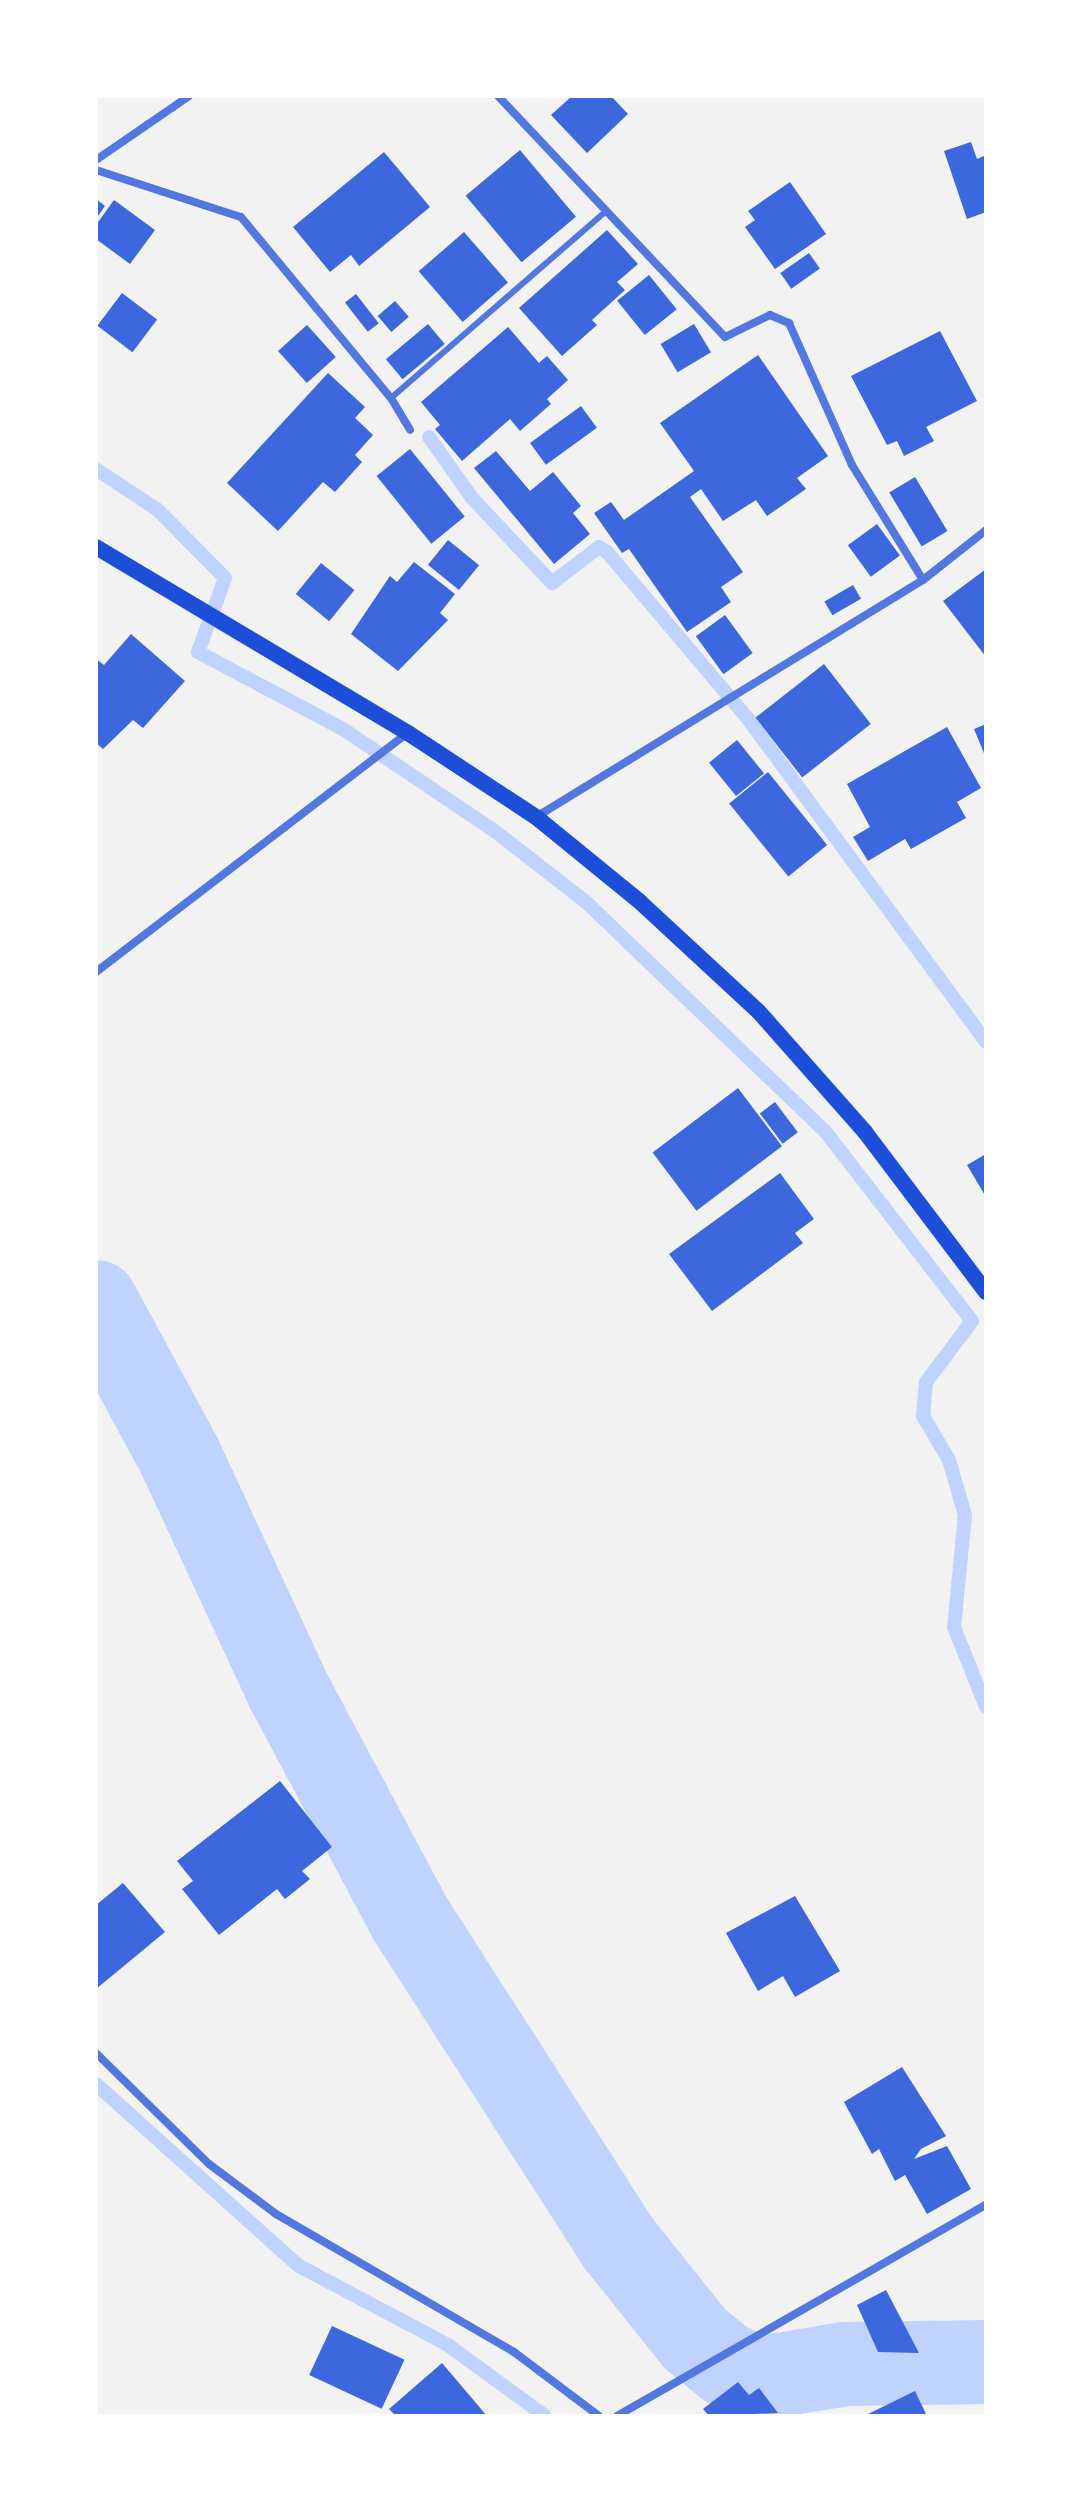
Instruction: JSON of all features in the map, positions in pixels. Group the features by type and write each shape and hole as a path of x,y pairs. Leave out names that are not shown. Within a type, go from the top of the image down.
{"main road":[{"path":"96,547 408,733 536,817 639,901 759,1012 865,1132 986,1292"}],"street":[{"path":"96,160 189,96"},
{"path":"498,96 725,337 770,315 789,323 852,465 923,580"},
{"path":"96,170 241,217 391,398 410,430"},
{"path":"536,817 923,580 986,530"},
{"path":"96,972 408,733"},
{"path":"96,2053 209,2164 276,2214 514,2352 599,2416"},
{"path":"617,2416 986,2205"}],"lane":[{"path":"391,398 605,212"}],"building":[{"path":"572,96 611,96 628,114 587,153 551,115"},
{"path":"971,142 977,159 986,155 986,212 967,219 944,151"},
{"path":"520,150 576,217 522,262 466,196"},
{"path":"384,152 430,207 359,266 351,255 330,272 293,227"},
{"path":"790,182 826,234 775,269 745,227 755,220 748,211"},
{"path":"96,199 105,206 96,219"},
{"path":"114,200 155,230 130,264 96,239 96,225"},
{"path":"607,230 638,264 617,282 625,290 592,320 597,325 562,356 519,308"},
{"path":"464,232 508,283 463,322 419,271"},
{"path":"809,253 820,269 791,289 780,273"},
{"path":"649,275 677,309 645,335 617,301"},
{"path":"122,293 157,319 132,352 97,326"},
{"path":"356,294 379,323 368,332 345,303"},
{"path":"395,301 409,317 391,332 378,316"},
{"path":"428,324 445,344 403,379 386,359"},
{"path":"694,324 711,352 678,372 661,344"},
{"path":"307,325 336,357 307,383 278,351"},
{"path":"508,327 539,363 547,356 568,380 547,399 551,404 520,431 510,419 462,461 435,429 440,425 421,402"},
{"path":"940,331 977,401 926,427 934,441 904,456 897,441 887,445 851,376"},
{"path":"758,355 828,456 797,478 806,489 767,516 756,500 723,521 701,489 690,497 743,572 721,587 731,602 687,632 629,549 622,553 594,513 611,502 624,520 694,471 660,423"},
{"path":"328,373 365,407 355,418 373,435 355,455 362,462 335,492 323,482 278,531 227,483"},
{"path":"581,406 597,428 546,465 530,443"},
{"path":"410,449 465,517 431,544 377,476"},
{"path":"496,451 530,491 553,472 581,506 573,513 590,534 554,564 474,468"},
{"path":"915,477 947,531 922,546 889,492"},
{"path":"877,524 900,556 871,577 848,545"},
{"path":"448,540 479,565 459,590 428,565"},
{"path":"414,562 455,594 440,613 448,620 398,671 351,634 390,576 397,582"},
{"path":"321,563 354,590 329,621 296,594"},
{"path":"986,569 986,657 943,601"},
{"path":"853,585 861,599 832,615 824,602"},
{"path":"725,615 753,653 724,674 696,636"},
{"path":"131,634 185,681 143,728 133,720 103,749 96,743 96,659 104,665"},
{"path":"824,664 871,724 802,777 755,718"},
{"path":"986,724 986,758 974,729"},
{"path":"947,727 981,788 957,802 966,818 911,849 905,839 868,861 853,837 870,827 847,784"},
{"path":"737,740 764,773 736,796 709,763"},
{"path":"768,772 827,845 788,877 729,803"},
{"path":"738,1088 782,1146 696,1211 653,1152"},
{"path":"775,1102 798,1132 783,1144 760,1113"},
{"path":"986,1154 986,1197 967,1165"},
{"path":"780,1173 814,1219 795,1233 803,1243 712,1311 669,1254"},
{"path":"280,1781 332,1847 302,1871 310,1879 285,1899 277,1889 219,1935 182,1889 193,1881 177,1861"},
{"path":"123,1883 165,1932 96,1989 96,1905"},
{"path":"795,1896 840,1971 795,1997 783,1976 758,1991 726,1933"},
{"path":"902,2067 946,2136 921,2149 914,2159 947,2146 971,2189 927,2214 905,2175 895,2181 879,2149 872,2154 844,2102"},
{"path":"886,2290 919,2353 878,2352 857,2305"},
{"path":"332,2326 405,2360 382,2409 309,2375"},
{"path":"442,2363 487,2416 396,2416 389,2409"},
{"path":"738,2382 749,2395 759,2388 778,2413 709,2416 703,2409"},
{"path":"915,2391 927,2416 864,2416"}],"waterway":[{"path":"429,437 472,498 552,583 599,547 607,552 748,719 986,1042"},
{"path":"96,469 158,510 225,578 198,652 343,729 492,829 586,902 825,1131 972,1321 926,1382 923,1416 949,1460 965,1515 954,1627 986,1707"},
{"path":"96,1302 180,1457 287,1688 411,1920 620,2245 695,2339 727,2365 761,2378 845,2364 986,2362"},
{"path":"96,2084 299,2266 448,2345 545,2416"}]}
